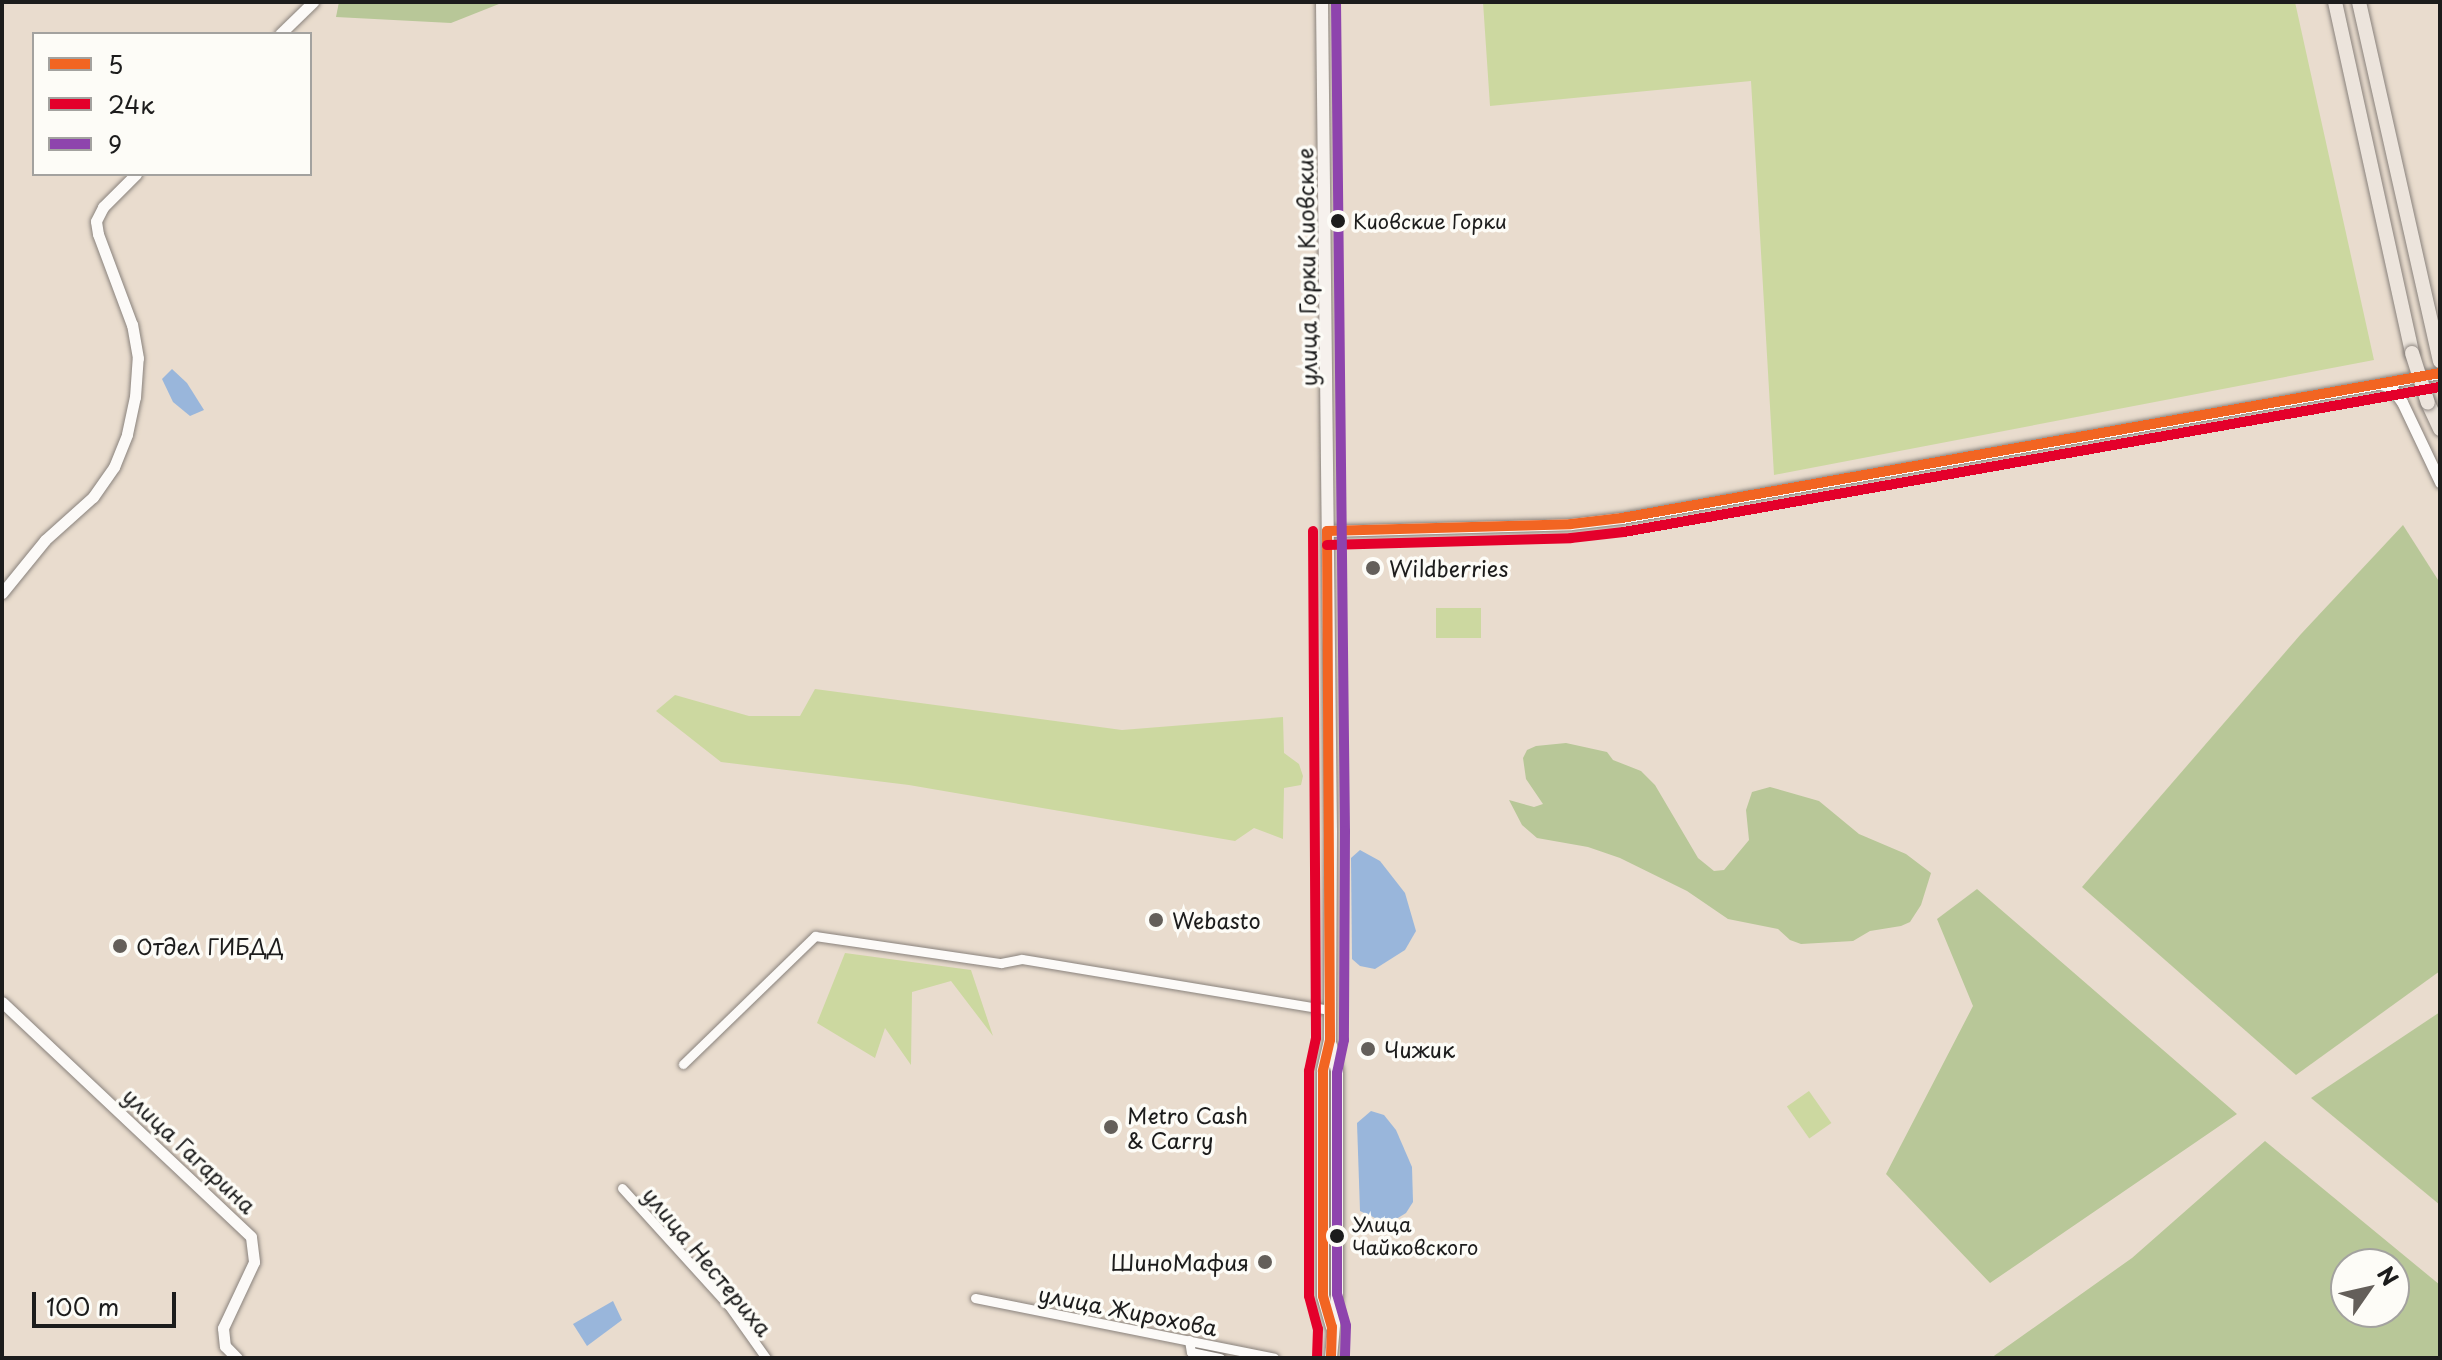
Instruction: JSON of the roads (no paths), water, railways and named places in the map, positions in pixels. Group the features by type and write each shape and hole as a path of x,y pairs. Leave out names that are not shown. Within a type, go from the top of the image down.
{"main road":[{"name":"улица Горки Киовские","path":"1322,2 1329,346 1330,1040 1337,1071 1337,1294 1331,1358"},
{"path":"2335,2 2412,353 2440,429"},
{"path":"2359,2 2438,354"}],"street":[{"path":"282,32 313,2"},
{"path":"2,593 45,540 93,497 114,467 127,434 135,397 138,358 132,325 96,221 103,207 134,176"},
{"path":"1327,531 1571,524 1622,518 2440,373"},
{"path":"2380,384 2391,387 2402,402 2440,482"},
{"path":"683,1064 815,936 1001,963 1022,959 1330,1010"},
{"name":"улица Гагарина","path":"2,1002 251,1237 254,1262 223,1328 225,1346 237,1358"},
{"name":"улица Нестериха","path":"622,1188 729,1306 766,1358"},
{"name":"улица Жирохова","path":"975,1298 1274,1358"},
{"name":"улица Жирохова","path":"1189,1340 1191,1352 1220,1358"}],"water":[{"path":"172,369 187,383 204,410 190,416 173,402 162,379"},
{"path":"1360,850 1380,861 1405,893 1416,931 1405,950 1375,969 1360,966 1352,959 1351,858"},
{"path":"1371,1111 1384,1115 1396,1130 1412,1167 1413,1202 1406,1213 1388,1224 1360,1211 1357,1123"},
{"path":"613,1301 622,1320 587,1346 573,1324"}],"place":[{"name":"Киовские Горки","path":"1338,221"},
{"name":"Wildberries","path":"1373,568"},
{"name":"Webasto","path":"1156,920"},
{"name":"Отдел ГИБДД","path":"120,946"},
{"name":"Чижик","path":"1368,1049"},
{"name":"Metro Cash & Carry","path":"1111,1127"},
{"name":"Улица Чайковского","path":"1337,1236"},
{"name":"ШиноМафия","path":"1265,1262"}]}
